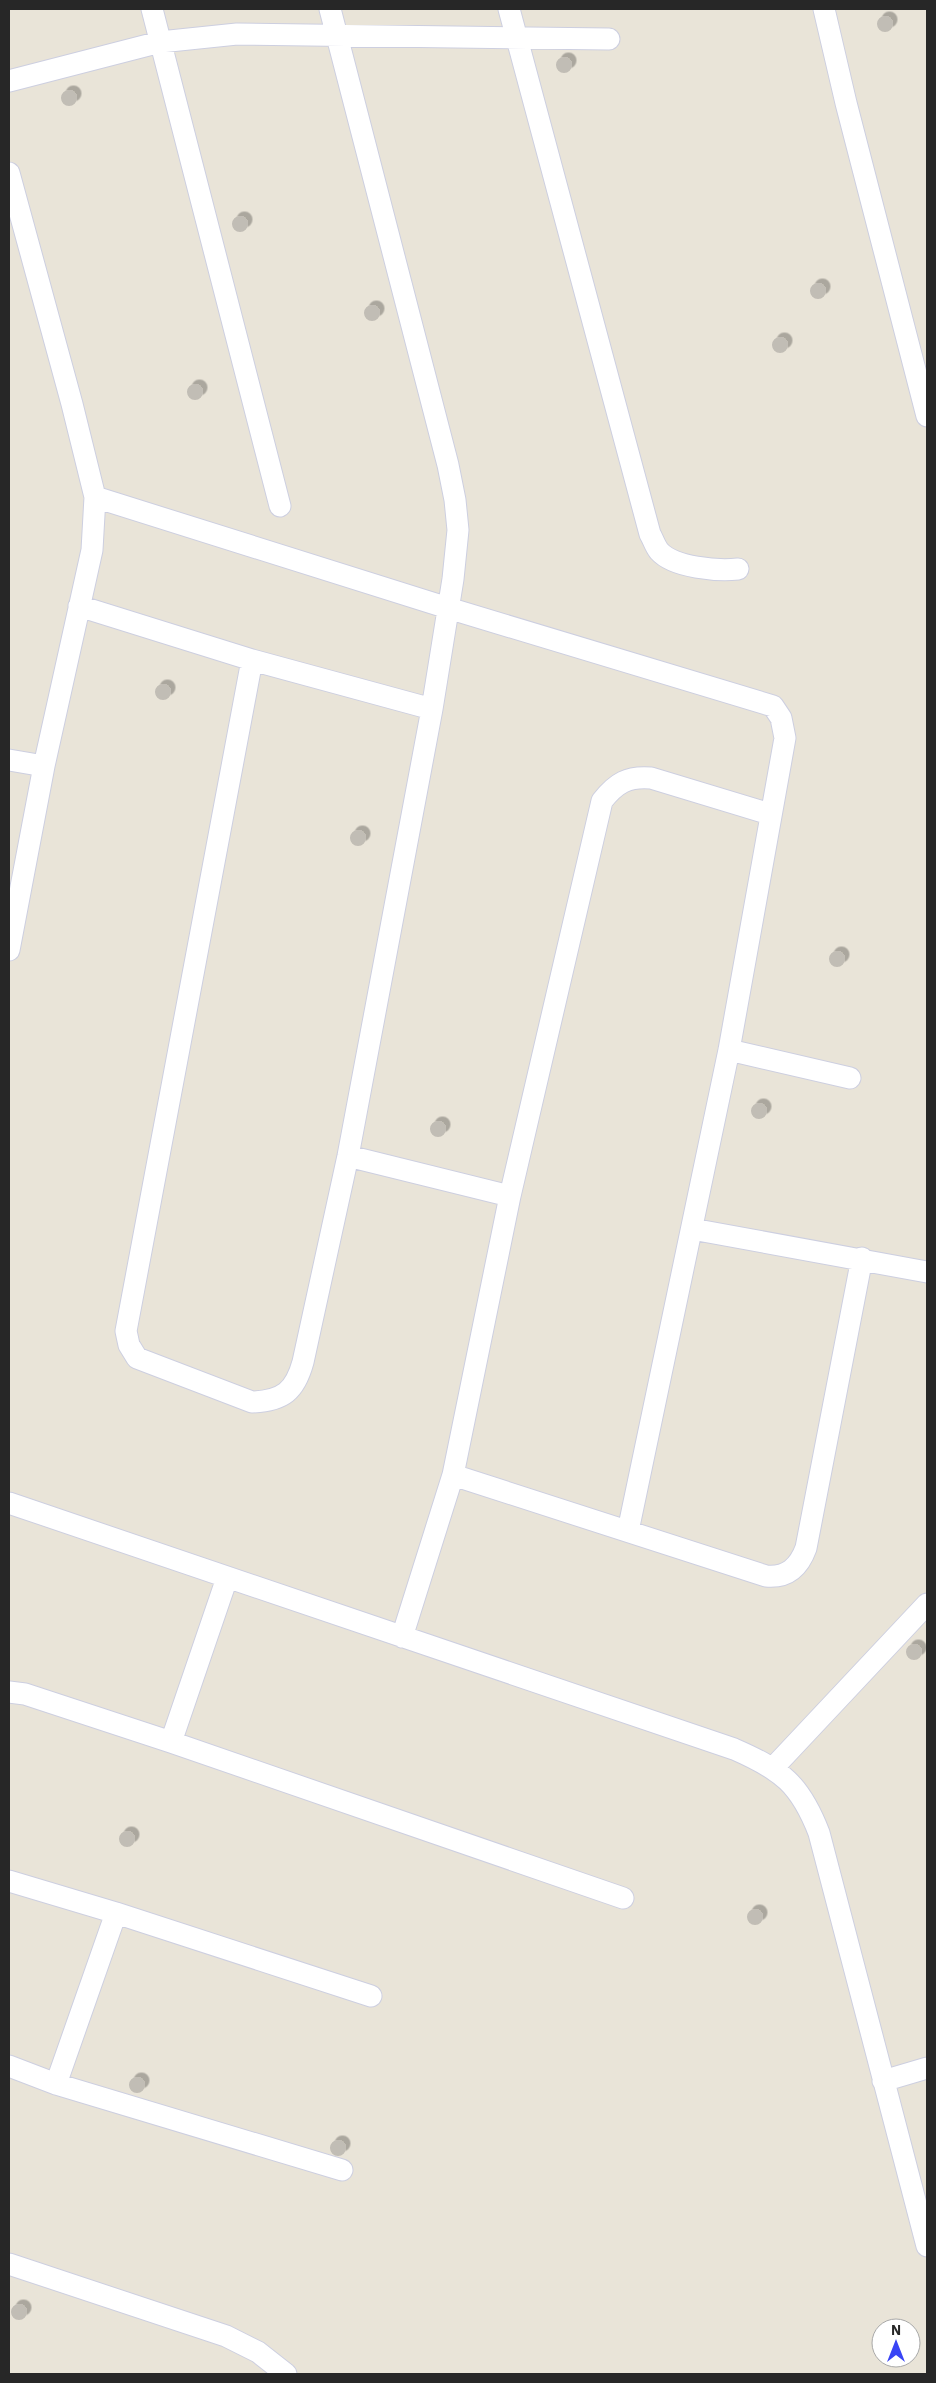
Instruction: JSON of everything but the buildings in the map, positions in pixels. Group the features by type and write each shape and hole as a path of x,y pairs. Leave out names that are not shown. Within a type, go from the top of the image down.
{"street":[{"path":"152,9 280,506"},
{"path":"252,660 126,1331 129,1345 137,1358 252,1402 266,1402 280,1397 290,1390 298,1380 303,1362 348,1156 432,709 458,530 455,500 330,9"},
{"path":"509,9 650,534 660,552 674,560 701,568 738,569"},
{"path":"824,9 846,104 927,416"},
{"path":"9,81 160,42 237,34 609,40"},
{"path":"9,173 72,404 95,497 92,550 44,766 9,950"},
{"path":"95,497 448,608 774,706 781,718 784,738 729,1050 628,1531"},
{"path":"79,606 252,660 432,709"},
{"path":"9,760 44,766"},
{"path":"402,1637 453,1475 510,1196 602,801 619,782 641,777 652,778 770,814"},
{"path":"729,1050 850,1078"},
{"path":"348,1156 510,1196"},
{"path":"692,1228 862,1258 927,1272"},
{"path":"453,1475 766,1576 778,1577 795,1568 802,1560 806,1548 862,1258"},
{"path":"9,1503 734,1749 773,1768 792,1784 809,1807 819,1833 927,2246"},
{"path":"171,1742 227,1578"},
{"path":"773,1768 927,1604"},
{"path":"9,1692 24,1694 171,1742 623,1898"},
{"path":"9,1882 116,1913 371,1996"},
{"path":"56,2084 116,1913"},
{"path":"9,2066 56,2084 342,2170"},
{"path":"883,2081 927,2068"},
{"path":"9,2264 226,2336 258,2352 286,2374"},
{"path":"258,2352 258,2374"}]}
